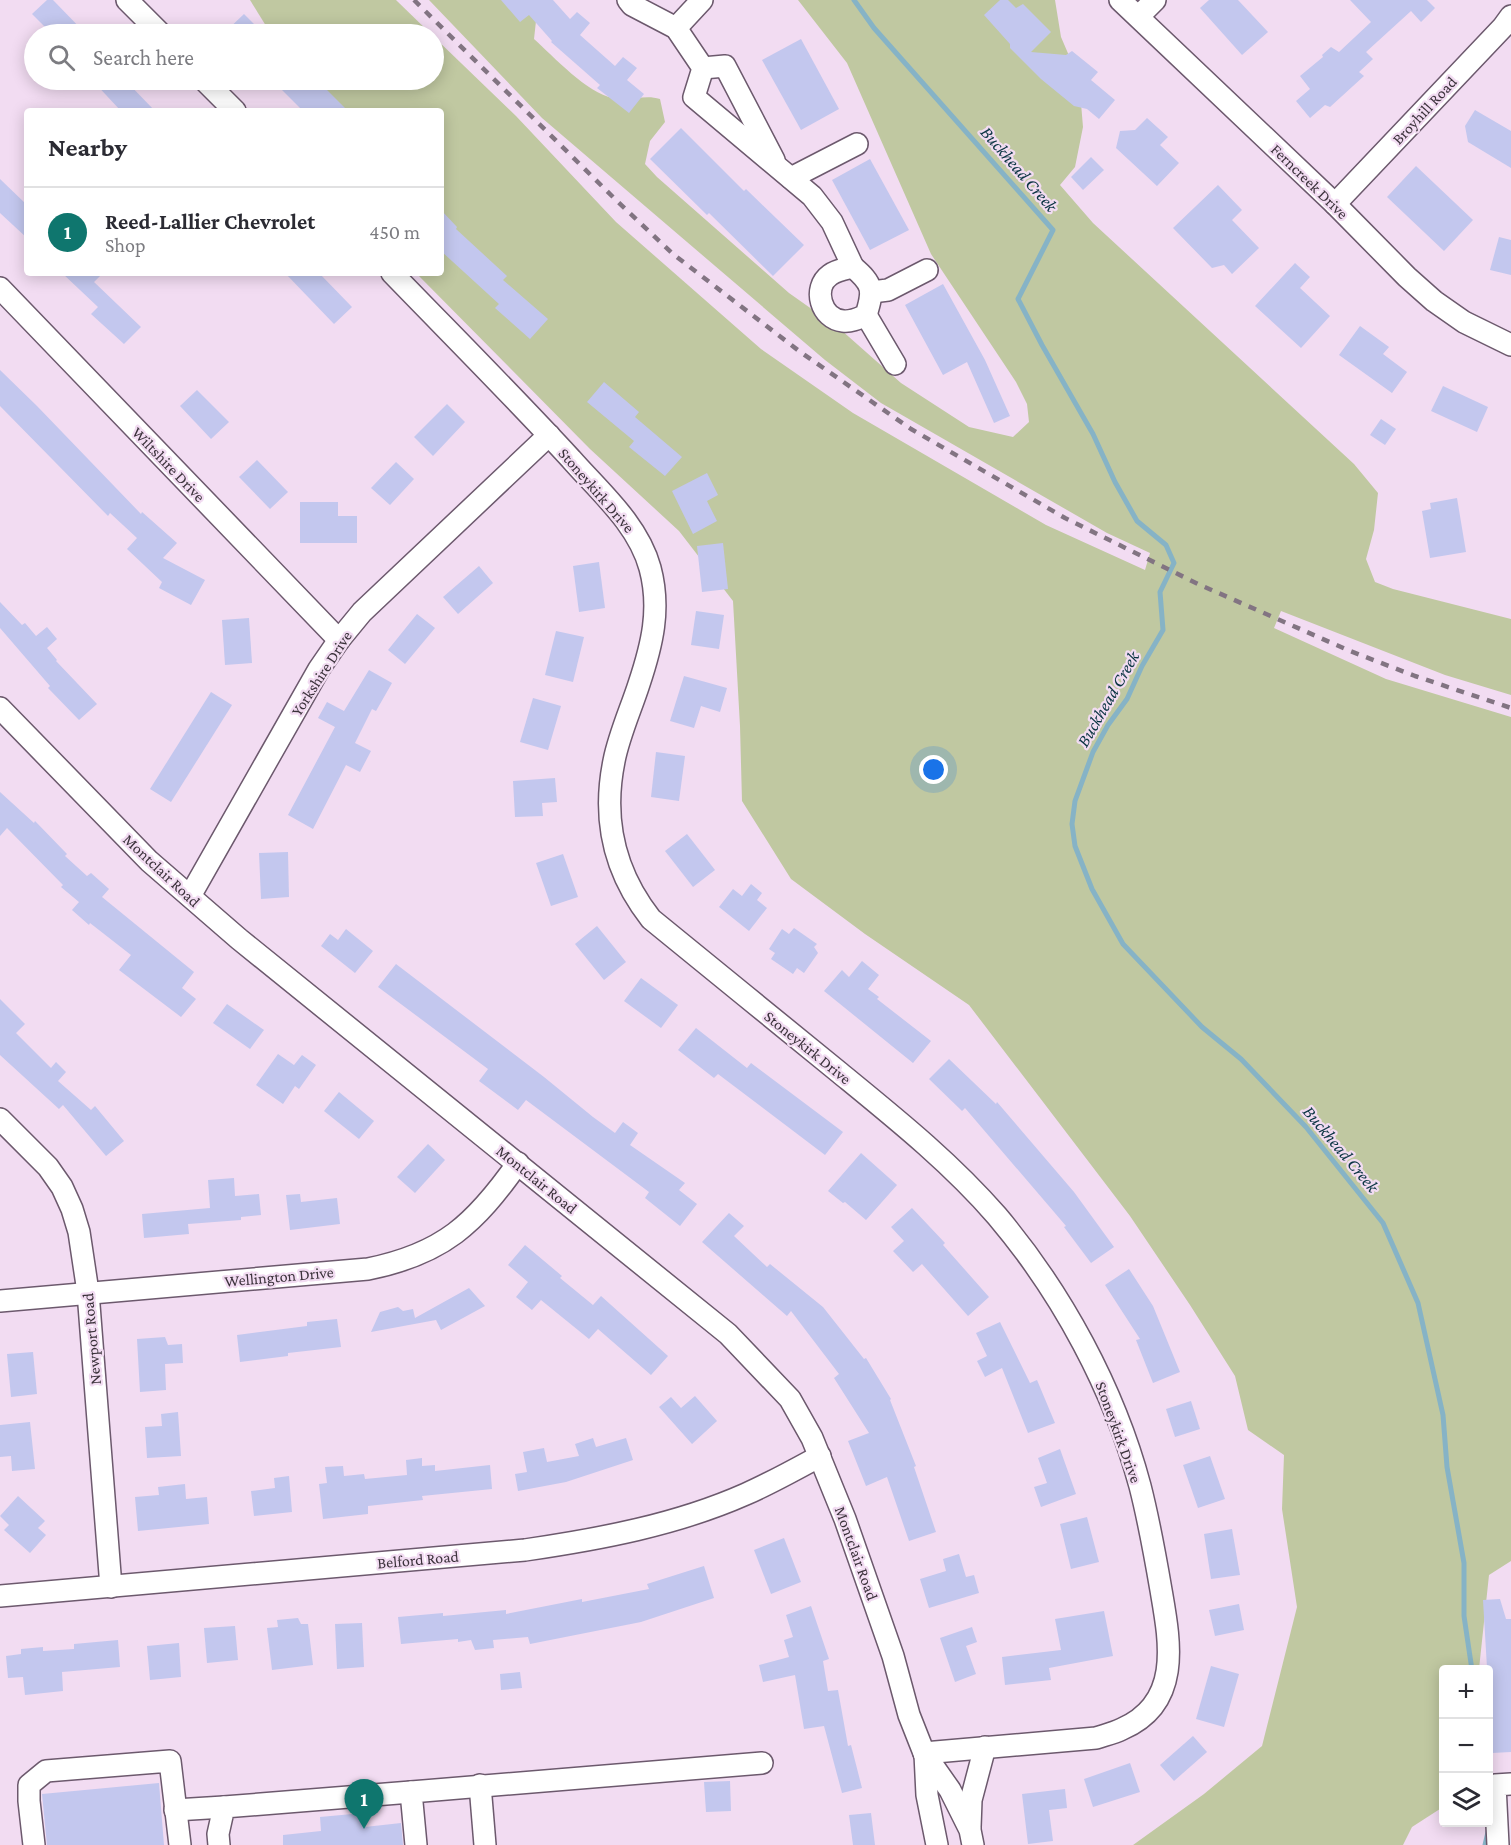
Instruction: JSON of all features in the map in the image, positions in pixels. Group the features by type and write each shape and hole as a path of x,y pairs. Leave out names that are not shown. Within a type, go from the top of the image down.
{"street":[{"path":"127,0 151,24"},
{"path":"627,0 632,5 676,28 703,68"},
{"path":"676,28 702,0"},
{"name":"Ferncreek Drive","path":"1120,0 1335,204 1434,302 1464,322 1511,345"},
{"path":"1139,16 1155,0"},
{"name":"Broyhill Road","path":"1335,204 1508,26"},
{"path":"703,68 725,66 785,173"},
{"path":"703,68 694,97 812,196 832,222 853,267 869,283 872,301 866,315 854,320 837,320 830,316 821,302 822,286 826,279 840,270 853,267"},
{"path":"214,90 232,108"},
{"path":"785,173 857,144"},
{"path":"872,292 888,290 927,270"},
{"name":"Stoneykirk Drive","path":"395,276 549,435 620,514 635,533 650,567 655,591 656,615 652,639 614,759 610,783 611,832 616,855 636,900 651,919 920,1139 965,1181 1035,1265 1096,1371 1116,1417 1139,1484 1151,1532 1170,1653 1168,1675 1158,1698 1151,1708 1134,1723 1096,1738 924,1753"},
{"name":"Wiltshire Drive","path":"0,288 339,640"},
{"path":"866,315 895,364"},
{"name":"Yorkshire Drive","path":"190,896 319,669 339,640 362,612 549,435"},
{"name":"Montclair Road","path":"0,708 149,861 239,939 728,1334 789,1399 812,1438 845,1519 893,1656 909,1715 924,1753 951,1790 972,1838"},
{"name":"Newport Road","path":"0,1119 48,1167 62,1187 79,1232 88,1292 111,1587"},
{"name":"Wellington Drive","path":"0,1301 368,1269 392,1264 415,1256 458,1232 492,1199 518,1163"},
{"name":"Belford Road","path":"0,1596 525,1550 585,1541 644,1528 703,1511 748,1494 820,1456"},
{"path":"972,1838 971,1800 985,1747"},
{"name":"Montclair Road","path":"924,1753 927,1795 937,1845"},
{"path":"34,1845 28,1801 29,1785 46,1770 170,1761 180,1845"},
{"path":"175,1810 762,1763"},
{"path":"1498,1845 1495,1785 1511,1784"},
{"path":"480,1785 485,1845"},
{"path":"411,1791 416,1845"},
{"path":"219,1845 218,1834 224,1807"}],"green space":[{"path":"250,0 396,0 421,24 265,24"},
{"path":"429,0 551,0 537,12 534,39 561,64 582,82 603,95 619,99 648,97 660,99 665,122 650,141 645,164 657,177 789,293 840,329 901,383 969,427 1013,437 1029,422 1027,404 1016,382 931,254 847,63 798,0 1055,0 1061,37 1079,79 1083,127 1075,167 1060,185 1093,223 1354,464 1378,493 1374,530 1366,559 1375,582 1393,589 1511,619 1511,695 1445,675 1281,611 1274,628 1386,679 1511,717 1511,1561 1489,1575 1479,1665 1439,1665 1439,1810 1412,1827 1403,1845 1133,1845 1204,1794 1262,1746 1297,1607 1282,1509 1284,1455 1248,1430 1235,1376 1190,1305 1130,1216 969,1005 865,934 791,879 742,801 733,601 679,531 590,449 419,276 444,276 444,108 316,108 304,90 444,90 444,47 516,116 616,222 761,349 853,413 1046,525 1145,570 1150,553 1107,533 881,403 825,360 542,118"}],"building":[{"path":"47,0 53,0 76,24 42,24 32,14"},
{"path":"501,0 553,0 570,19 577,12 590,23 580,35 615,66 623,57 637,68 627,80 644,94 629,113 597,88 600,85 551,42 529,15 520,22"},
{"path":"1000,0 1008,0 1016,8 1023,4 1051,32 1031,52 1066,55 1072,51 1098,72 1091,80 1115,100 1099,119 1087,109 1074,106 1041,79 1010,48 1010,44 984,15"},
{"path":"1209,0 1238,0 1268,32 1242,55 1200,8"},
{"path":"1350,0 1427,0 1435,8 1421,22 1411,11 1366,52 1373,59 1359,72 1364,76 1330,107 1325,105 1310,118 1296,101 1310,89 1300,76 1323,57 1322,55 1331,47 1339,52 1371,22"},
{"path":"244,14 254,24 234,24"},
{"path":"801,39 839,109 801,130 762,60"},
{"path":"101,90 135,90 152,108 118,108"},
{"path":"282,90 327,90 345,108 300,108"},
{"path":"1475,110 1511,131 1511,168 1468,142 1465,126"},
{"path":"1147,118 1168,137 1160,145 1179,163 1157,186 1116,148 1120,131 1135,130"},
{"path":"681,128 744,191 746,189 804,245 773,276 650,159"},
{"path":"1091,157 1104,170 1083,190 1071,177"},
{"path":"870,159 909,230 870,250 832,180"},
{"path":"1416,166 1473,220 1444,251 1387,197"},
{"path":"0,179 24,202 24,235 0,213"},
{"path":"1218,185 1242,210 1232,220 1259,248 1232,274 1224,265 1212,268 1173,228"},
{"path":"444,213 457,227 456,229 507,276 503,280 548,319 530,339 495,308 499,304 444,254"},
{"path":"1499,237 1511,240 1511,275 1490,270"},
{"path":"1295,263 1310,277 1300,288 1330,316 1301,348 1255,306"},
{"path":"65,276 100,276 94,282 141,327 124,344 91,314 98,307"},
{"path":"288,276 322,276 352,307 334,324"},
{"path":"943,284 985,360 1010,416 994,423 967,362 943,375 905,305"},
{"path":"1360,326 1389,347 1383,354 1407,372 1392,393 1339,355"},
{"path":"0,370 141,514 142,512 177,543 163,558 205,580 191,605 159,588 162,582 127,549 137,538 110,513 108,516 0,406"},
{"path":"604,382 639,412 635,417 682,457 665,476 629,447 634,441 587,402"},
{"path":"1443,386 1488,407 1477,432 1431,411"},
{"path":"197,390 229,422 211,439 180,406"},
{"path":"447,404 465,422 433,456 414,437"},
{"path":"1381,419 1396,429 1385,445 1370,435"},
{"path":"257,460 288,492 270,509 239,477"},
{"path":"396,462 414,479 390,505 371,488"},
{"path":"707,473 718,495 707,501 717,521 693,534 672,491"},
{"path":"1457,498 1466,552 1430,558 1422,511 1431,509 1430,503"},
{"path":"300,502 338,502 338,516 357,516 357,543 300,543"},
{"path":"723,543 728,589 702,592 697,546"},
{"path":"599,562 605,608 579,612 573,566"},
{"path":"479,566 493,583 458,614 443,597"},
{"path":"0,602 22,625 25,623 36,636 47,627 57,639 47,648 56,661 97,704 79,720 48,688 50,686 0,628"},
{"path":"696,611 724,615 719,649 691,645"},
{"path":"417,614 435,628 405,664 388,650"},
{"path":"249,618 252,663 225,665 222,620"},
{"path":"556,631 584,637 573,682 545,675"},
{"path":"369,670 392,683 376,711 372,709 355,743 371,751 360,772 346,765 313,829 288,815 335,727 318,718 327,702 344,711"},
{"path":"684,676 727,688 720,712 701,706 694,728 670,721"},
{"path":"211,692 232,705 171,802 150,789"},
{"path":"533,698 561,706 548,750 520,742"},
{"path":"656,752 685,756 679,801 651,797"},
{"path":"555,778 557,802 542,803 543,816 515,817 513,781"},
{"path":"0,792 34,823 35,821 67,854 65,856 87,876 91,873 109,889 102,897 194,972 182,988 196,999 181,1017 119,970 131,955 72,910 79,902 61,887 63,885 7,828 0,836"},
{"path":"687,834 715,870 693,887 665,851"},
{"path":"288,852 289,897 261,899 259,853"},
{"path":"563,854 578,897 551,906 536,863"},
{"path":"751,884 762,893 757,900 767,908 749,931 719,907 733,889 742,896"},
{"path":"597,926 626,962 604,980 575,944"},
{"path":"794,928 817,944 814,947 818,953 804,973 797,968 793,974 771,959 775,953 769,949 782,929 789,934"},
{"path":"346,929 373,951 355,973 321,946 330,934 338,940"},
{"path":"862,961 879,975 868,989 879,997 877,999 931,1041 913,1063 824,991 842,970 849,977"},
{"path":"396,964 615,1133 623,1122 638,1133 630,1145 685,1183 679,1190 697,1204 680,1226 645,1198 649,1192 526,1100 518,1110 479,1081 488,1069 378,987"},
{"path":"641,978 678,1005 661,1028 624,1001"},
{"path":"0,999 25,1024 16,1033 51,1068 56,1062 66,1072 58,1081 91,1110 95,1106 124,1141 106,1156 63,1105 59,1109 0,1055"},
{"path":"227,1004 264,1030 250,1049 213,1023"},
{"path":"696,1028 747,1068 751,1063 843,1132 825,1155 718,1074 714,1078 678,1050"},
{"path":"278,1054 294,1065 302,1055 316,1065 299,1089 295,1086 283,1104 256,1085"},
{"path":"949,1059 996,1104 997,1102 1074,1192 1114,1247 1091,1263 1064,1227 1066,1226 965,1108 962,1111 929,1079"},
{"path":"339,1092 374,1121 359,1139 324,1111"},
{"path":"428,1144 445,1160 415,1193 397,1177"},
{"path":"861,1153 897,1185 866,1220 828,1191"},
{"path":"234,1178 235,1196 259,1194 261,1215 241,1217 241,1220 188,1224 189,1234 144,1238 142,1214 210,1208 208,1180"},
{"path":"300,1194 301,1202 337,1198 340,1224 290,1230 286,1195"},
{"path":"912,1208 945,1243 943,1245 989,1297 968,1316 922,1264 913,1272 893,1251 904,1241 891,1227"},
{"path":"729,1213 744,1226 734,1236 767,1267 770,1264 823,1307 864,1359 866,1358 891,1399 916,1466 914,1467 936,1532 909,1541 887,1477 866,1486 848,1441 869,1433 834,1378 839,1374 791,1311 787,1316 702,1242"},
{"path":"525,1245 593,1305 601,1296 668,1356 651,1375 598,1329 589,1339 541,1300 532,1310 516,1297 528,1282 508,1265"},
{"path":"1129,1269 1153,1306 1180,1372 1153,1383 1136,1340 1140,1339 1105,1285"},
{"path":"469,1288 485,1306 441,1330 436,1320 371,1332 380,1312 398,1307 403,1311 413,1309 415,1318"},
{"path":"337,1319 341,1347 288,1353 288,1356 240,1362 237,1335 307,1326 307,1322"},
{"path":"1000,1322 1030,1383 1037,1380 1055,1423 1028,1433 1002,1368 985,1377 977,1361 987,1356 976,1333"},
{"path":"165,1337 168,1345 182,1344 183,1363 165,1364 166,1390 140,1392 137,1339"},
{"path":"33,1352 37,1394 11,1397 7,1354"},
{"path":"695,1396 717,1421 692,1444 659,1407 671,1397 681,1408"},
{"path":"1191,1401 1200,1429 1175,1437 1166,1409"},
{"path":"178,1412 181,1456 147,1458 145,1427 162,1426 161,1414"},
{"path":"30,1422 35,1469 12,1471 11,1456 0,1457 0,1425"},
{"path":"593,1438 596,1447 626,1438 633,1460 566,1482 518,1491 515,1474 527,1472 523,1452 544,1448 547,1462 579,1456 575,1444"},
{"path":"1060,1449 1076,1494 1041,1507 1034,1487 1047,1483 1038,1458"},
{"path":"1210,1456 1225,1499 1198,1508 1183,1465"},
{"path":"422,1458 422,1466 435,1465 435,1471 490,1465 492,1489 422,1496 423,1500 368,1506 368,1514 323,1519 319,1484 327,1483 325,1467 343,1466 344,1476 364,1474 365,1479 407,1475 406,1460"},
{"path":"289,1476 292,1512 254,1516 251,1491 275,1488 274,1478"},
{"path":"185,1484 186,1499 207,1497 209,1524 138,1531 135,1497 159,1495 158,1487"},
{"path":"18,1496 45,1521 38,1528 46,1535 30,1553 4,1530 9,1525 0,1516"},
{"path":"1087,1517 1099,1562 1071,1569 1060,1524"},
{"path":"1232,1529 1240,1575 1211,1579 1204,1534"},
{"path":"784,1538 801,1582 771,1594 754,1550"},
{"path":"959,1554 966,1577 974,1575 979,1593 929,1608 920,1579 946,1571 943,1559"},
{"path":"704,1566 714,1598 641,1622 530,1644 528,1637 493,1640 494,1648 475,1650 471,1640 401,1644 398,1617 443,1613 443,1616 506,1610 506,1614 582,1599 582,1602 649,1589 647,1584"},
{"path":"1500,1599 1506,1619 1511,1619 1511,1752 1493,1753 1493,1665 1487,1665 1483,1600"},
{"path":"1239,1604 1244,1630 1215,1636 1209,1610"},
{"path":"811,1606 829,1659 823,1661 828,1691 838,1690 848,1746 851,1745 862,1788 842,1793 824,1726 804,1729 795,1675 763,1682 759,1665 789,1657 784,1640 793,1637 786,1615"},
{"path":"1104,1611 1113,1656 1049,1668 1051,1680 1005,1685 1002,1657 1061,1650 1055,1619"},
{"path":"298,1618 301,1624 308,1624 313,1665 272,1670 267,1628 278,1627 277,1620"},
{"path":"362,1623 364,1667 337,1669 335,1624"},
{"path":"235,1626 238,1660 207,1663 204,1628"},
{"path":"972,1627 977,1642 966,1646 976,1674 955,1682 940,1638"},
{"path":"118,1640 120,1667 62,1672 63,1691 25,1695 23,1677 8,1678 6,1656 21,1654 21,1649 43,1647 43,1651 74,1649 74,1644"},
{"path":"179,1643 181,1677 150,1680 147,1646"},
{"path":"1211,1666 1239,1674 1224,1727 1196,1719"},
{"path":"520,1672 522,1688 501,1690 500,1674"},
{"path":"1193,1736 1207,1752 1174,1781 1160,1765"},
{"path":"1130,1763 1140,1792 1093,1807 1084,1779"},
{"path":"730,1781 731,1811 706,1812 704,1782"},
{"path":"159,1783 164,1845 47,1845 42,1794"},
{"path":"1065,1789 1067,1808 1049,1810 1053,1841 1028,1844 1022,1794"},
{"path":"363,1813 365,1827 401,1823 403,1845 283,1845 283,1835 321,1831 320,1817"},
{"path":"871,1813 875,1845 853,1845 849,1815"}],"waterway":[{"name":"Buckhead Creek","path":"854,0 874,28 1053,230 1018,299 1093,434 1115,482 1137,521 1166,545 1174,563 1160,592 1163,630 1142,666 1127,699 1108,725 1093,752 1075,801 1072,824 1075,846 1092,889 1123,944 1202,1027 1241,1059 1306,1127 1383,1223 1418,1303 1443,1415 1447,1467 1464,1563 1464,1616 1471,1665"},
{"name":"Buckhead Creek","path":"1485,1845 1488,1832"}],"railway":[{"path":"414,0 438,24"},
{"path":"444,30 673,254 799,351 911,429 1065,518 1198,584 1350,651 1415,676 1511,708"}],"place":[{"name":"Reed-Lallier Chevrolet","path":"364,1829"}]}
